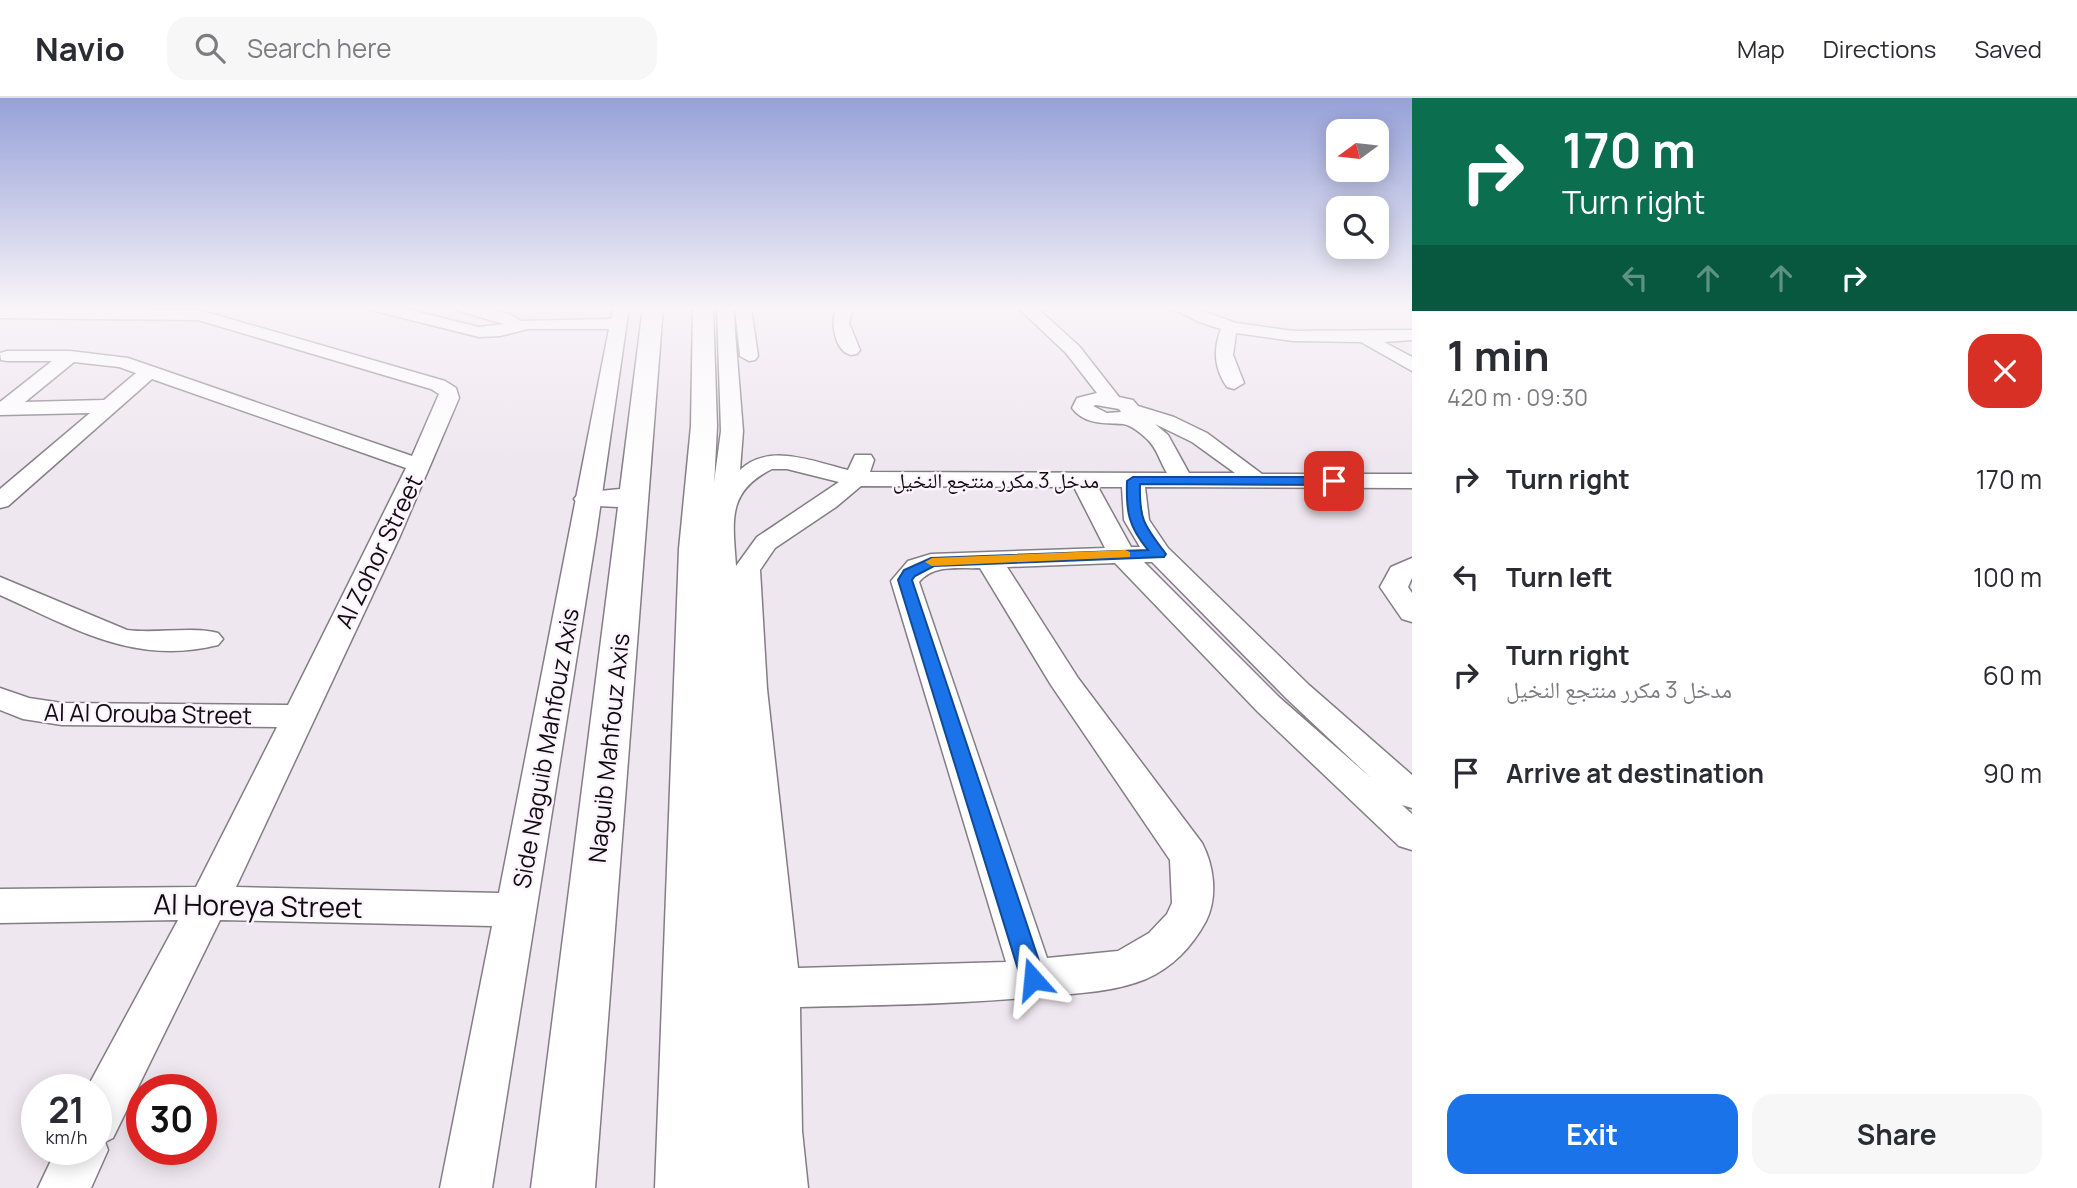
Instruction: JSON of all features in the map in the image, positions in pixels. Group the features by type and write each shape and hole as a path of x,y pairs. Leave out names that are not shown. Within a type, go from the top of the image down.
{"main road":[{"name":"Naguib Mahfouz Axis","path":"563,1188 633,498 628,358"},
{"path":"687,1188 695,549 704,426 716,358"},
{"path":"589,499 633,498"},
{"path":"694,626 723,592"}],"street":[{"path":"4,359 29,358"},
{"path":"2,409 68,358"},
{"path":"86,358 122,362 150,371 419,465"},
{"name":"Al Zohor Street","path":"112,1090 208,903 448,405 449,392 438,385 345,358"},
{"name":"Side Naguib Mahfouz Axis","path":"466,1188 589,499 619,358"},
{"path":"724,358 731,449 722,501 723,592 734,882 739,1188"},
{"path":"1065,358 1076,372 1090,400"},
{"path":"1081,358 1111,400"},
{"path":"1222,358 1234,383"},
{"path":"0,501 150,371"},
{"path":"87,444 145,397 183,383"},
{"path":"1184,481 1170,462 1170,455 1162,438 1130,414 1126,404 1111,400 1090,400 1081,405 1086,412 1111,419 1130,414 1183,427 1236,463 1256,481"},
{"path":"2,409 109,406"},
{"path":"730,412 745,422 753,444 768,450 859,470 1170,462 1412,463"},
{"name":"مدخل 3 مكرر منتجع النخيل","path":"722,501 754,470 768,462 859,470 1083,481 1412,481"},
{"path":"782,1188 777,1131 778,988 751,689 747,570 750,560 772,539 837,496 859,470"},
{"path":"1083,481 1122,555 1269,705 1412,836"},
{"path":"1133,481 1133,513 1145,538 1159,554 1298,692 1412,795"},
{"path":"1033,979 905,580 917,567 931,562 1159,554"},
{"path":"778,988 974,984 1118,970 1137,964 1177,934 1192,905 1193,879 1188,854 1177,834 1067,685 988,559"},
{"path":"1412,566 1401,573 1394,587 1412,613"},
{"path":"0,585 129,640 208,639"},
{"name":"Al Al Orouba Street","path":"0,698 23,708 62,714 298,716"},
{"name":"Al Horeya Street","path":"0,906 208,903 515,911"},
{"path":"64,1188 76,1165"}],"slow traffic":[{"path":"932,562 1125,555"}],"route":[{"path":"1033,979 936,683 905,580 909,573 931,562 1159,554 1145,538 1133,513 1133,481 1334,481"}]}
